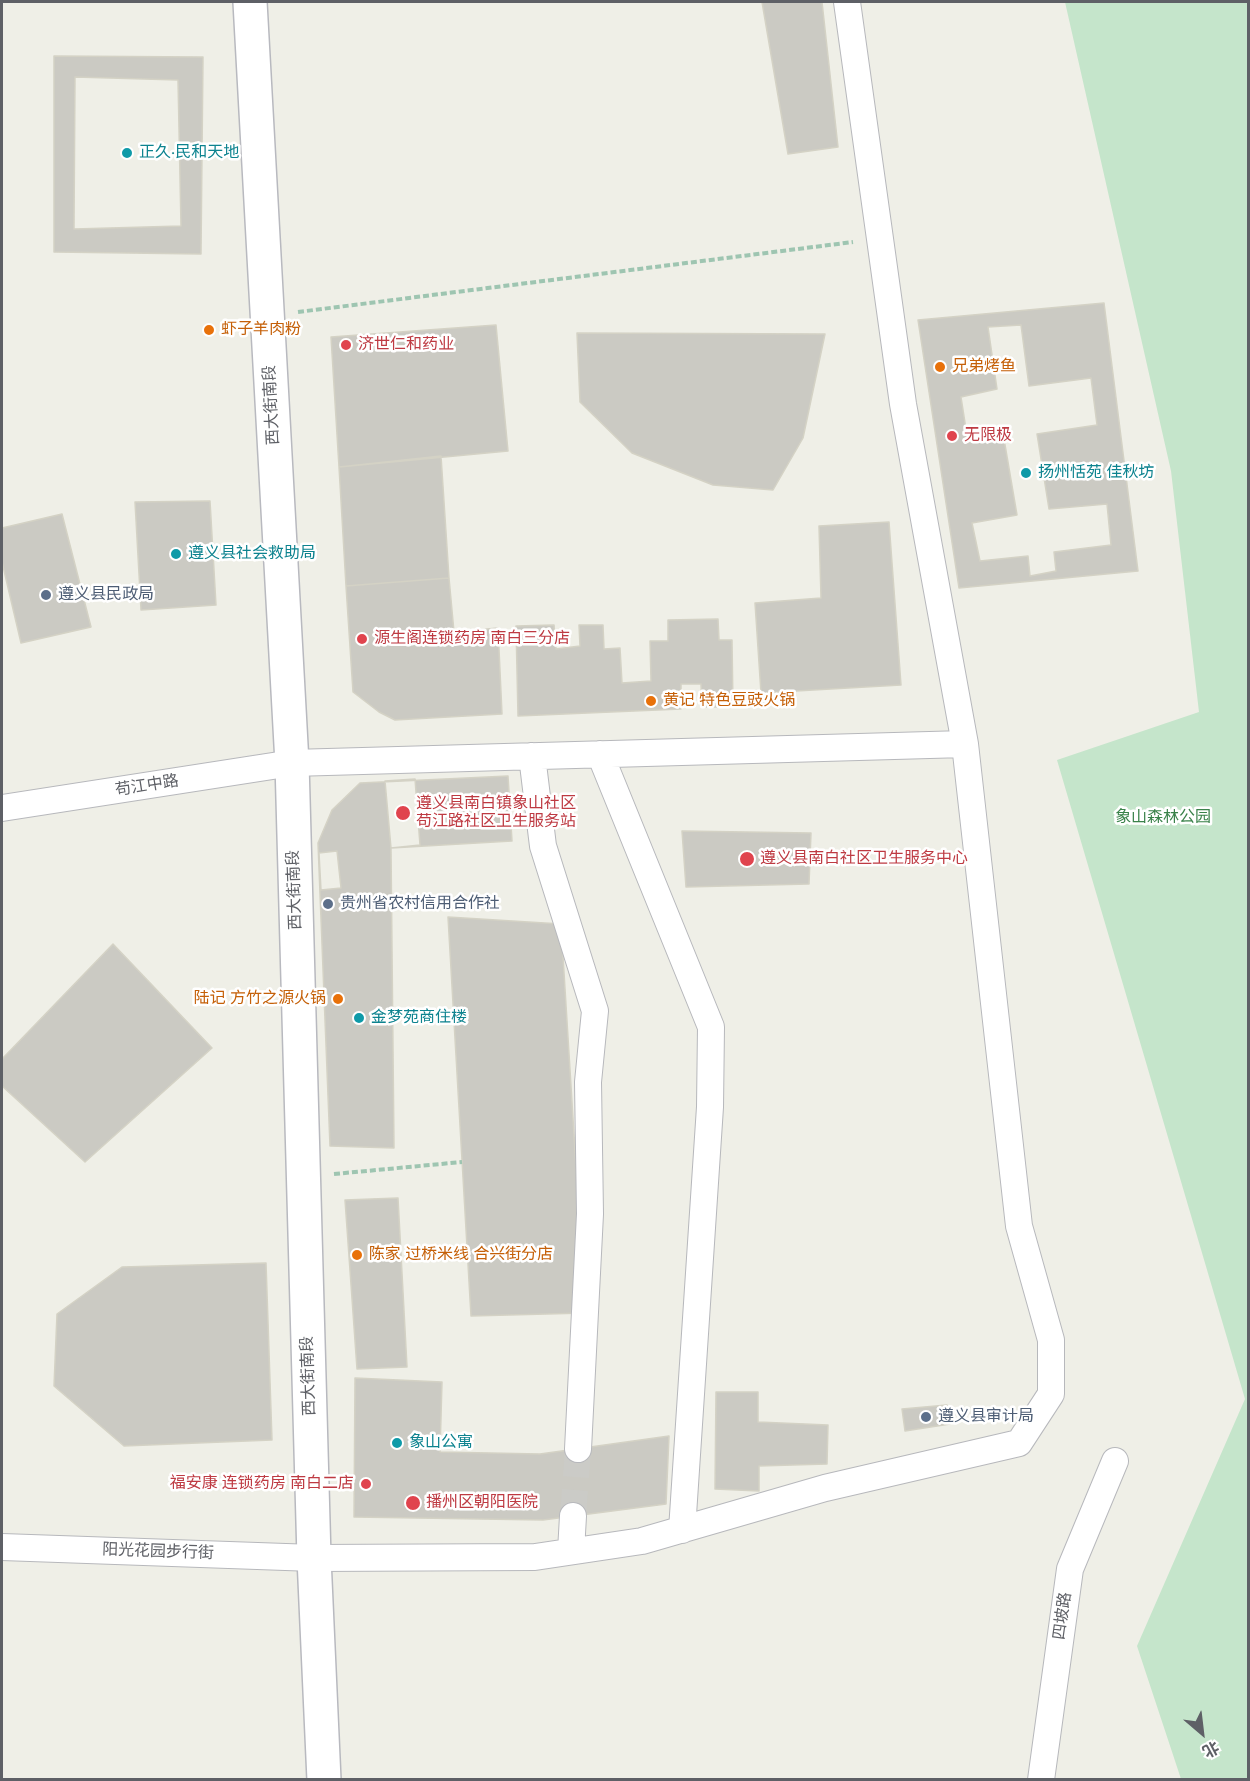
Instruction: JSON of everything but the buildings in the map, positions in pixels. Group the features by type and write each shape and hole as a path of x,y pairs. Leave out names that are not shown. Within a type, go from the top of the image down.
{"main road":[{"name":"西大街南段","path":"250,2 292,763 314,1558 324,1779"}],"street":[{"name":"阳光花园步行街","path":"2,1547 314,1558 535,1557 642,1541 825,1488 1019,1443 1051,1394 1051,1340 1019,1226 965,744 903,404 847,2"},
{"name":"苟江中路","path":"2,808 292,763 965,744"},
{"path":"600,754 711,1027 710,1107 682,1530"},
{"path":"532,756 543,846 595,1011 588,1082 590,1214 578,1449"},
{"name":"四坡路","path":"1041,1779 1070,1569 1115,1461"},
{"path":"572,1551 573,1516"}],"path":[{"path":"267,315 880,238"},
{"path":"303,1176 462,1162"}],"green space":[{"name":"象山森林公园","path":"1065,2 1248,2 1248,1779 1181,1779 1137,1646 1245,1399 1057,760 1199,712 1171,471"}],"tunnel":[{"path":"573,1516 578,1449"}],"place":[{"name":"正久·民和天地","path":"127,153"},
{"name":"虾子羊肉粉","path":"209,330"},
{"name":"济世仁和药业","path":"346,345"},
{"name":"兄弟烤鱼","path":"940,367"},
{"name":"无限极","path":"952,436"},
{"name":"扬州恬苑 佳秋坊","path":"1026,473"},
{"name":"遵义县社会救助局","path":"176,554"},
{"name":"遵义县民政局","path":"46,595"},
{"name":"源生阁连锁药房 南白三分店","path":"362,639"},
{"name":"黄记 特色豆豉火锅","path":"651,701"},
{"name":"遵义县南白镇象山社区 苟江路社区卫生服务站","path":"403,813"},
{"name":"遵义县南白社区卫生服务中心","path":"747,859"},
{"name":"贵州省农村信用合作社","path":"328,904"},
{"name":"陆记 方竹之源火锅","path":"338,999"},
{"name":"金梦苑商住楼","path":"359,1018"},
{"name":"陈家 过桥米线 合兴街分店","path":"357,1255"},
{"name":"遵义县审计局","path":"926,1417"},
{"name":"象山公寓","path":"397,1443"},
{"name":"福安康 连锁药房 南白二店","path":"366,1484"},
{"name":"播州区朝阳医院","path":"413,1503"}]}
